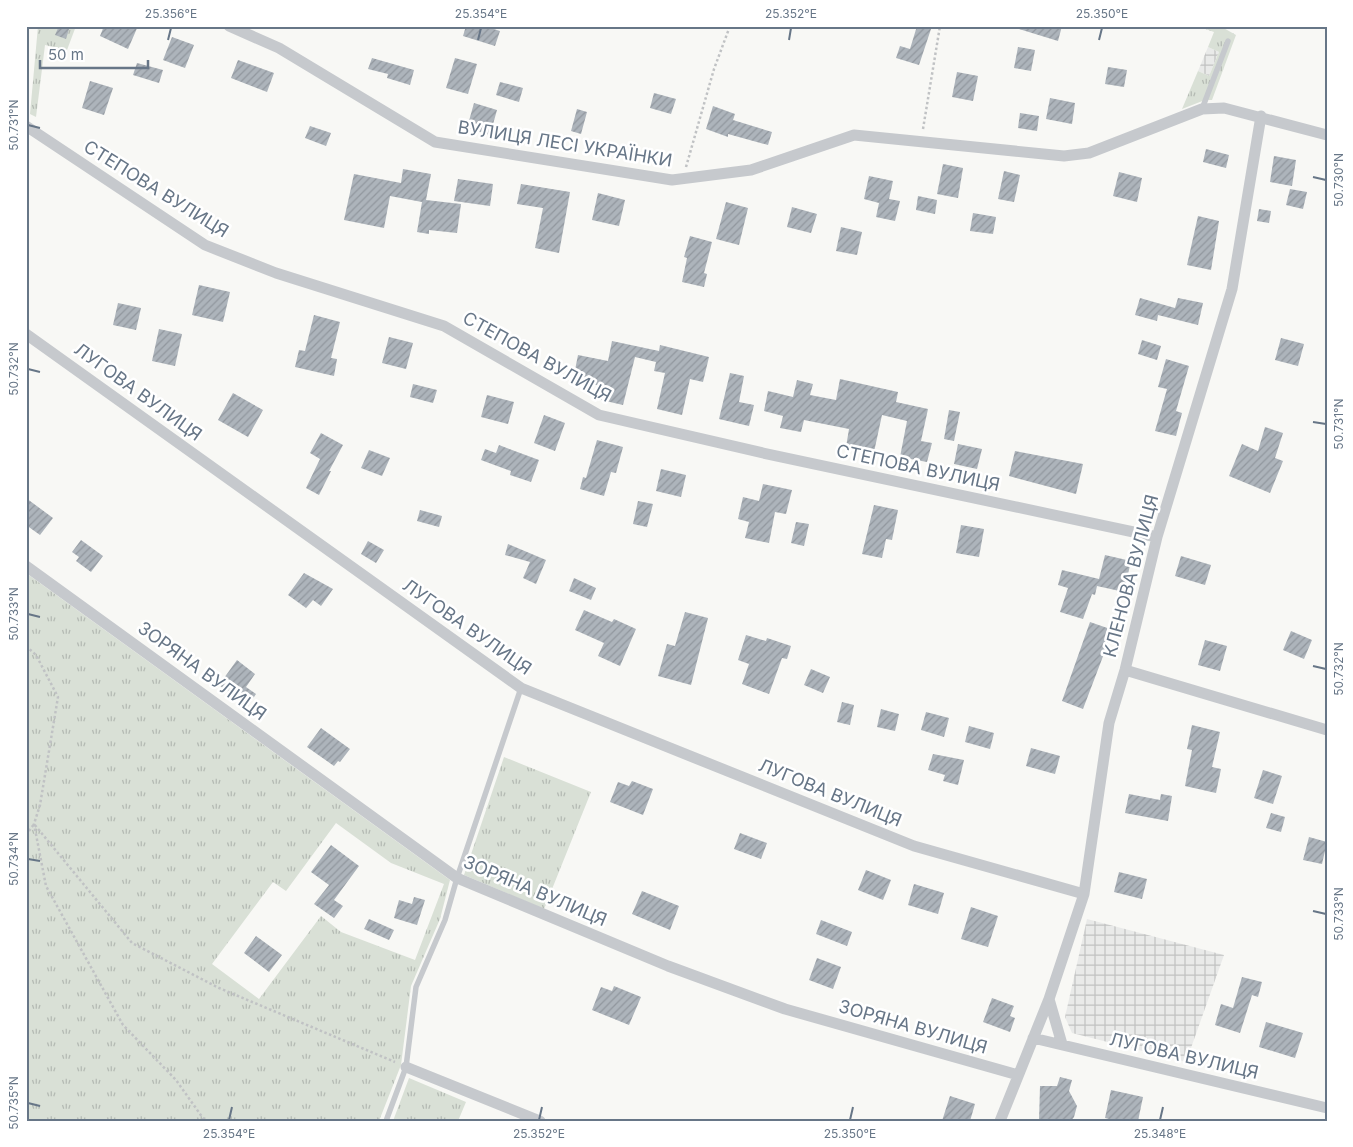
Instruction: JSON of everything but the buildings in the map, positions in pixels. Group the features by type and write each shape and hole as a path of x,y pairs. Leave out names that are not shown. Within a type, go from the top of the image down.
{"street":[{"name":"ВУЛИЦЯ ЛЕСІ УКРАЇНКИ","path":"229,26 279,48 435,142 672,180 751,170 854,135 1064,156 1089,153 1202,109 1224,108 1261,116 1327,135"},
{"name":"КЛЕНОВА ВУЛИЦЯ","path":"1000,1121 1049,999 1084,894 1109,723 1125,670 1157,537 1232,289 1261,116"},
{"name":"СТЕПОВА ВУЛИЦЯ","path":"26,126 205,245 276,273 444,326 599,415 763,453 1157,537"},
{"name":"ЛУГОВА ВУЛИЦЯ","path":"26,334 520,688 914,846 1084,894"},
{"name":"ЗОРЯНА ВУЛИЦЯ","path":"26,566 457,878 668,966 785,1009 1018,1075"},
{"path":"1125,670 1327,730"},
{"path":"1049,999 1062,1044"},
{"name":"ЛУГОВА ВУЛИЦЯ","path":"1033,1038 1327,1108"},
{"path":"406,1066 540,1121"}],"lane":[{"path":"1202,109 1228,41"},
{"path":"386,1121 406,1066 416,987 445,920 457,878 520,688"}],"path":[{"path":"684,179 687,160 730,26"},
{"path":"920,143 940,26"},
{"path":"26,646 36,655 58,698 40,804 34,824 26,835"},
{"path":"34,824 132,943 219,988 406,1066"},
{"path":"34,824 46,886 123,1025 176,1080 205,1121"}],"shaded area":[{"path":"1208,47 1219,52 1209,76 1198,71"},
{"path":"1087,919 1224,955 1186,1062 1072,1033 1065,1017"}],"green space":[{"path":"38,26 76,26 67,50 45,45 36,117 30,114"},
{"path":"1197,26 1220,26 1236,35 1212,100 1205,100 1182,109 1198,71 1209,76 1219,52 1208,47 1214,32"},
{"path":"26,573 450,880 440,919 411,986 401,1065 379,1121 26,1121","holes":["336,823 391,863 444,884 415,960 341,932 321,916 259,999 212,964 273,882 286,891"]},
{"path":"504,757 591,792 544,909 464,875"},
{"path":"409,1078 466,1102 458,1121 393,1121"}]}
